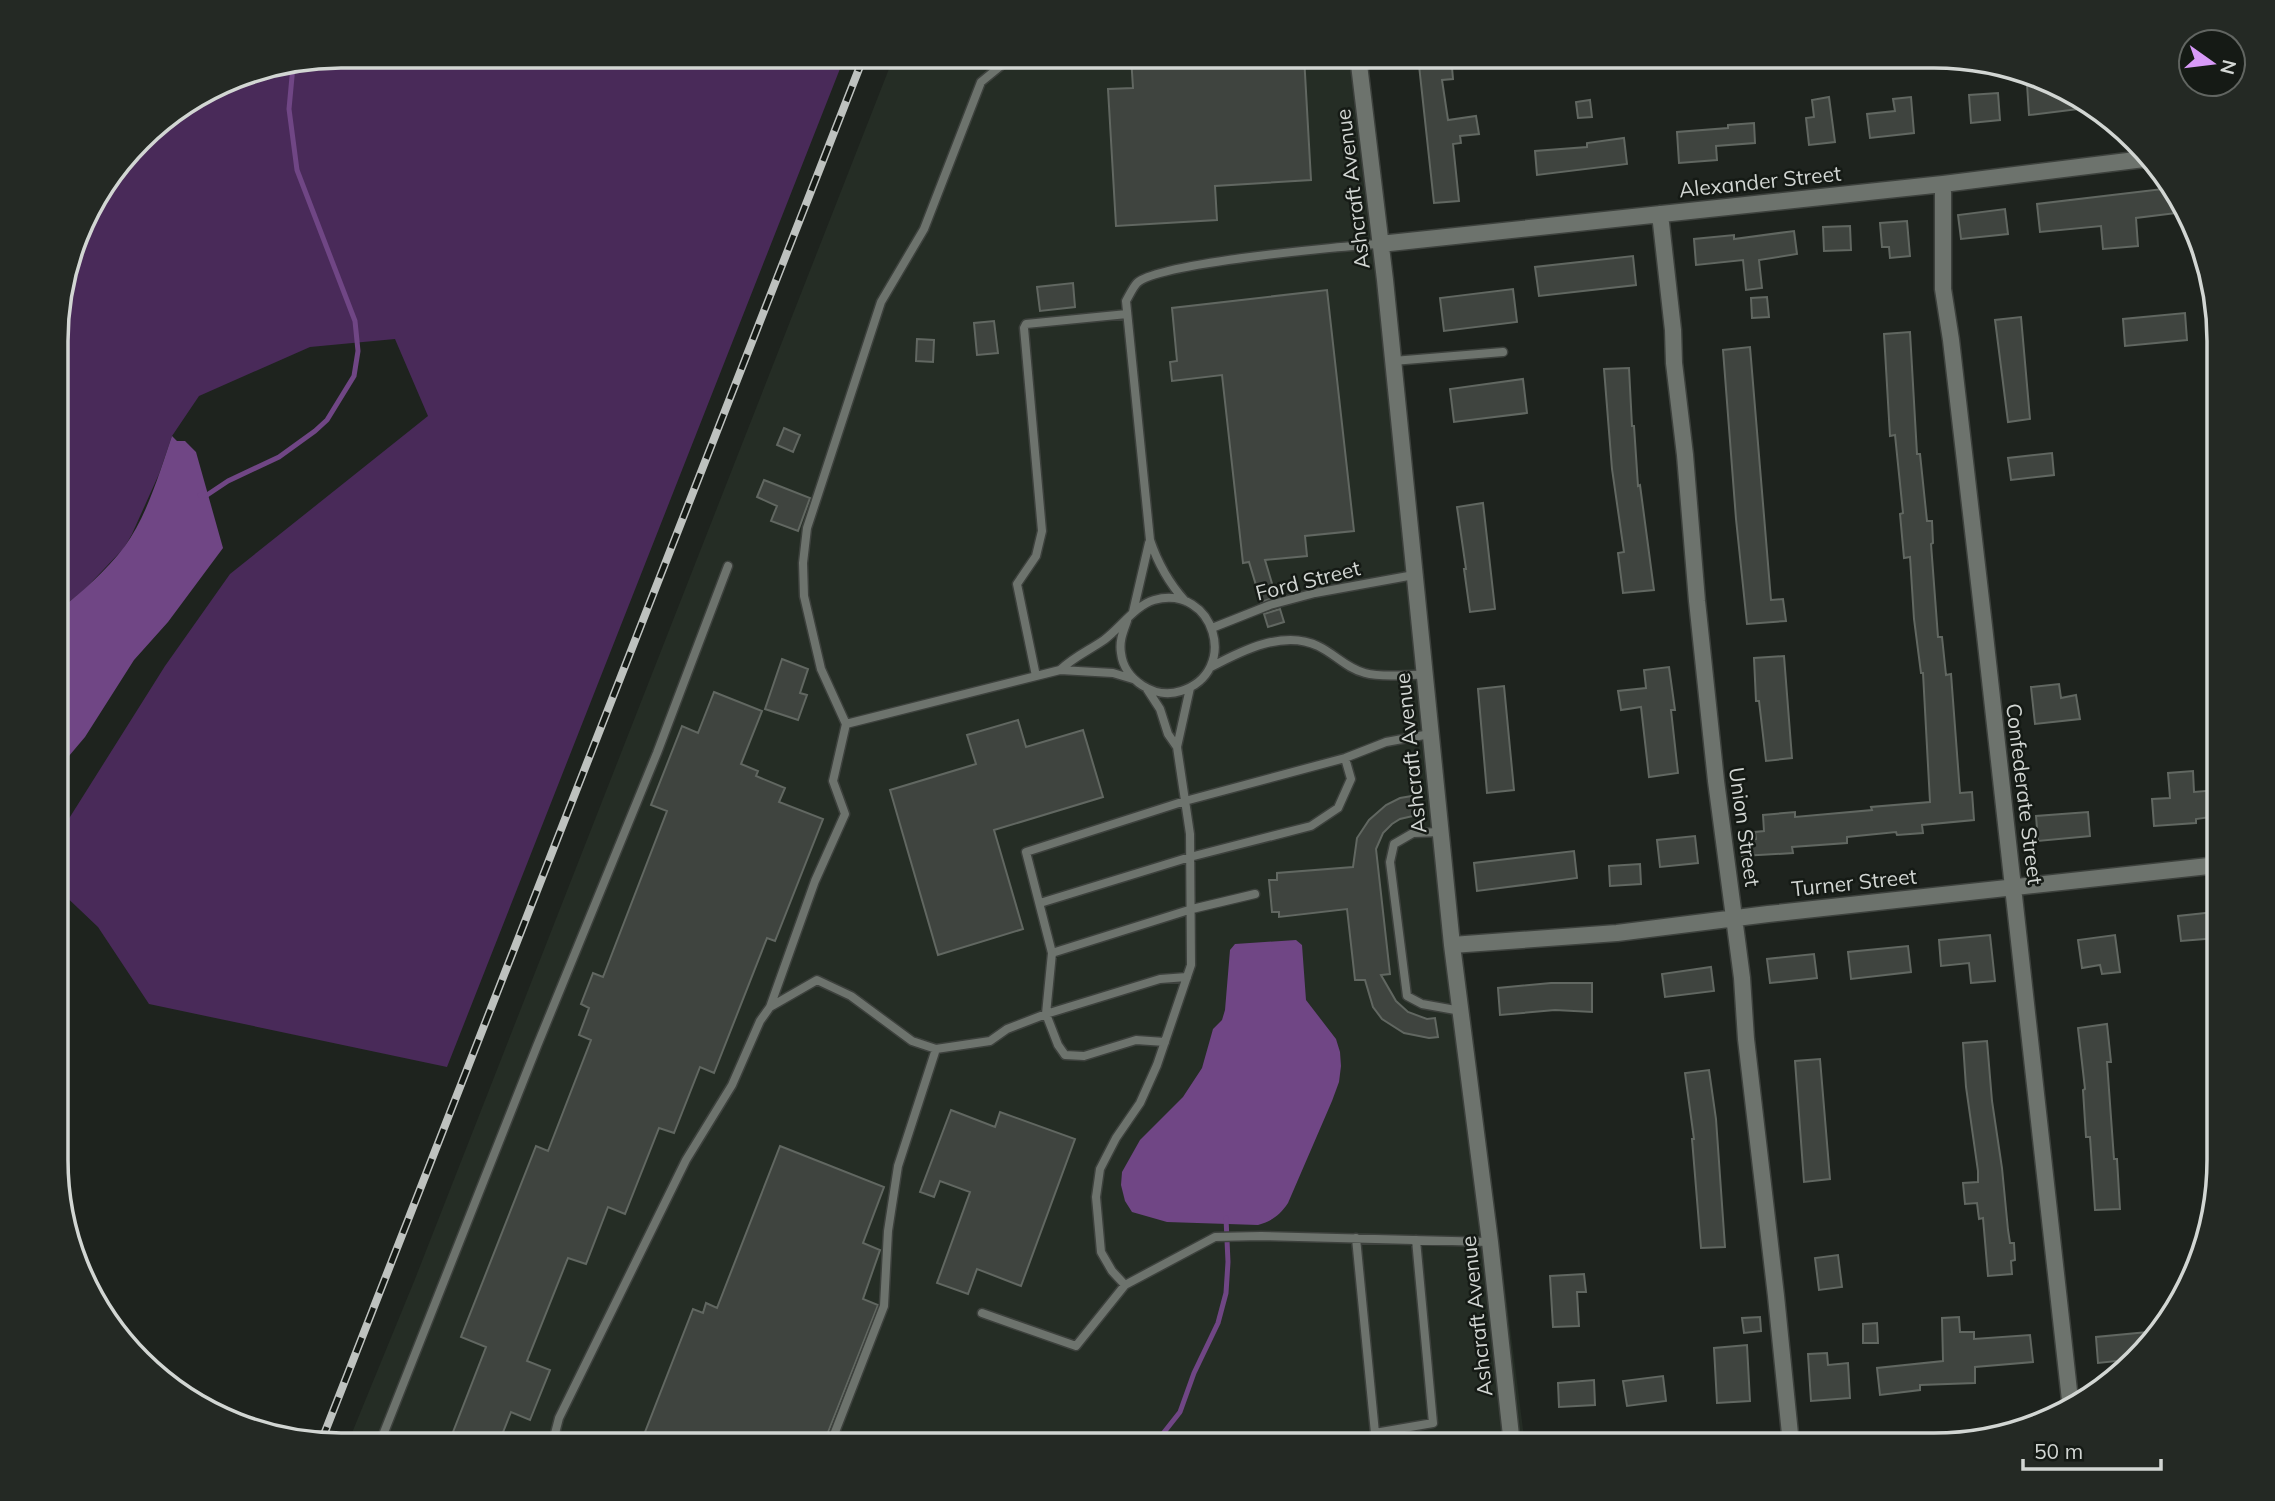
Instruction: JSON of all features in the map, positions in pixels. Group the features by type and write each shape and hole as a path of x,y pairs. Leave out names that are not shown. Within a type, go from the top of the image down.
{"street":[{"name":"Ashcraft Avenue","path":"1360,68 1452,945 1490,1242 1511,1433"},
{"name":"Alexander Street","path":"1380,244 1943,184 2138,160"},
{"name":"Confederate Street","path":"1943,184 1943,289 2015,887 2070,1396"},
{"name":"Union Street","path":"1660,214 1716,781 1735,918 1790,1433"},
{"name":"Turner Street","path":"1452,945 1617,933 2207,866"}],"lane":[{"path":"555,1433 559,1418 686,1160 732,1085 760,1021 770,1007 815,881 845,814 833,781 846,724 821,669 804,596 803,563 807,528 881,302 924,229 981,82 998,68"},
{"path":"1185,601 1159,566 1150,540 1126,301 1138,282 1167,270 1332,247 1380,244"},
{"path":"1036,676 1017,584 1036,556 1041,531 1024,328 1026,324 1127,314"},
{"path":"1393,361 1503,352"},
{"path":"1150,540 1130,618 1121,637 1121,654 1125,668 1147,689 1160,709 1168,734 1177,747"},
{"path":"384,1433 657,753 728,566"},
{"name":"Ford Street","path":"1212,628 1270,605 1315,593 1414,575"},
{"path":"1060,670 1076,655 1102,641 1152,601 1168,598 1185,601 1199,609 1212,628 1215,653 1211,667 1202,679 1190,688 1168,693 1147,689"},
{"path":"1211,667 1243,650 1287,640 1317,645 1342,663 1367,674 1424,675"},
{"path":"846,724 1060,670 1113,673 1135,680"},
{"path":"1125,1285 1112,1271 1101,1252 1096,1197 1100,1170 1116,1138 1140,1103 1191,965 1190,857 1177,747 1190,688"},
{"path":"1164,1042 1136,1040 1084,1056 1065,1055 1058,1045 1046,1014 1052,953 1026,852 1185,801 1345,758 1386,742 1430,734"},
{"path":"1040,903 1190,857 1311,826 1338,808 1351,779 1345,758"},
{"path":"1441,832 1413,833 1404,838 1394,844 1390,862 1406,996 1422,1004 1462,1011"},
{"path":"1052,953 1192,909 1255,894"},
{"path":"770,1007 817,980 851,996 912,1041 936,1049 990,1041 1007,1029 1046,1014 1160,979 1187,977"},
{"path":"835,1433 884,1306 888,1231 898,1166 936,1049"},
{"path":"982,1313 1076,1346 1125,1285 1215,1237 1490,1242"},
{"path":"1356,1238 1375,1433 1433,1423 1416,1240"}],"shaded area":[{"path":"840,68 447,1067 149,1004 98,927 68,898 68,820 165,666 230,574 428,416 395,339 310,347 199,396 172,436 159,474 124,548 68,603 68,341 73,288 96,220 114,190 148,148 190,114 220,96 253,83 288,73 323,69"},
{"path":"889,68 1351,68 1523,1433 352,1433 415,1279"},
{"path":"172,436 177,441 185,441 196,452 223,548 168,622 134,660 85,737 68,757 68,603 102,573 125,546 152,493"},
{"path":"1296,940 1302,945 1306,1000 1336,1039 1341,1066 1332,1101 1288,1203 1275,1217 1258,1225 1167,1222 1132,1212 1125,1201 1121,1185 1122,1172 1140,1140 1183,1097 1202,1068 1213,1029 1222,1020 1225,1010 1230,950 1235,944"}],"building":[{"path":"1132,68 1305,68 1311,180 1215,186 1217,220 1116,226 1108,89 1133,88"},
{"path":"1419,68 1452,68 1453,79 1442,80 1448,120 1476,116 1479,134 1460,136 1461,143 1453,144 1459,201 1434,203"},
{"path":"2027,85 2055,96 2077,109 2029,115"},
{"path":"1998,93 2000,120 1971,123 1969,95"},
{"path":"1829,97 1835,142 1809,145 1806,118 1814,117 1812,100"},
{"path":"1911,97 1914,133 1870,138 1867,114 1895,111 1893,99"},
{"path":"1590,100 1592,117 1578,118 1576,102"},
{"path":"1754,123 1755,143 1716,146 1717,160 1679,163 1677,132"},
{"path":"1624,138 1627,164 1537,175 1535,151 1587,147 1587,143"},
{"path":"2160,189 2175,213 2136,218 2138,246 2103,249 2101,226 2040,232 2037,204"},
{"path":"2005,209 2008,234 1961,239 1958,215"},
{"path":"1907,221 1910,256 1890,258 1889,247 1882,247 1880,223"},
{"path":"1850,226 1851,250 1824,251 1823,227"},
{"path":"1794,231 1797,254 1759,260 1762,288 1746,290 1743,260 1696,265 1694,239 1734,235 1734,239"},
{"path":"1633,256 1636,285 1539,296 1535,267"},
{"path":"1073,283 1075,307 1040,311 1037,287"},
{"path":"1513,289 1517,322 1444,331 1440,298"},
{"path":"1327,290 1354,531 1305,536 1307,556 1265,560 1276,597 1261,602 1249,562 1243,563 1222,375 1172,381 1170,362 1177,361 1172,308"},
{"path":"1767,297 1769,317 1752,318 1751,298"},
{"path":"2185,313 2187,340 2125,346 2123,319"},
{"path":"2021,317 2030,419 2008,422 1995,320"},
{"path":"994,321 998,353 977,355 974,323"},
{"path":"1910,332 1917,454 1920,454 1927,521 1932,521 1931,544 1938,637 1942,637 1946,675 1951,674 1960,793 1972,792 1974,820 1922,825 1923,833 1897,835 1896,832 1847,837 1847,843 1792,847 1793,853 1742,856 1740,841 1756,839 1755,832 1764,831 1763,815 1795,812 1795,817 1930,802 1923,673 1914,619 1910,557 1904,558 1900,514 1903,513 1895,435 1890,436 1884,334"},
{"path":"917,339 934,340 933,362 916,361"},
{"path":"1750,347 1771,600 1783,599 1786,621 1747,624 1723,350"},
{"path":"1629,368 1638,486 1640,485 1654,590 1623,593 1618,553 1624,552 1612,469 1604,369"},
{"path":"1523,379 1527,413 1454,422 1450,389"},
{"path":"784,428 800,435 793,452 777,445"},
{"path":"2052,453 2054,475 2011,480 2008,458"},
{"path":"764,480 810,498 798,531 771,521 777,506 757,497"},
{"path":"1483,503 1495,609 1470,612 1457,507"},
{"path":"1280,609 1284,622 1268,627 1264,614"},
{"path":"1784,656 1792,758 1766,761 1759,701 1756,701 1754,658"},
{"path":"782,659 808,669 800,693 807,695 798,720 765,709"},
{"path":"1669,667 1675,710 1671,710 1678,773 1649,777 1641,707 1621,710 1618,691 1646,688 1644,670"},
{"path":"2059,684 2061,698 2076,695 2080,719 2035,724 2031,687"},
{"path":"1504,686 1514,790 1487,793 1478,689"},
{"path":"714,692 762,711 741,764 758,771 756,776 785,788 779,802 823,819 775,941 767,938 714,1073 700,1067 674,1133 659,1128 625,1214 608,1207 586,1264 568,1258 527,1361 550,1370 530,1420 511,1412 503,1433 453,1433 486,1347 461,1337 536,1146 548,1151 591,1040 579,1035 589,1008 581,1004 593,973 603,977 667,811 651,805 682,726 698,733"},
{"path":"1018,720 1026,747 1083,730 1103,797 994,830 1023,929 938,955 890,790 976,764 967,735"},
{"path":"2193,771 2194,792 2207,791 2207,818 2196,819 2196,823 2154,826 2152,799 2170,798 2168,773"},
{"path":"1412,796 1413,816 1392,824 1383,833 1376,849 1390,974 1381,975 1396,1001 1408,1012 1427,1019 1435,1018 1438,1037 1429,1038 1404,1033 1382,1019 1373,1007 1365,980 1355,980 1347,909 1279,917 1279,912 1272,912 1269,880 1277,880 1277,873 1353,867 1357,838 1369,820 1386,805"},
{"path":"2088,812 2090,836 2038,841 2036,816"},
{"path":"1695,836 1698,863 1660,867 1657,840"},
{"path":"1574,851 1577,878 1477,891 1474,863"},
{"path":"1640,864 1641,884 1610,886 1609,866"},
{"path":"2207,913 2207,939 2181,941 2178,916"},
{"path":"1990,935 1995,981 1971,983 1969,963 1941,966 1939,940"},
{"path":"2115,935 2120,972 2102,974 2100,965 2082,968 2078,940"},
{"path":"1908,946 1911,972 1851,979 1848,952"},
{"path":"1814,954 1817,978 1770,983 1767,959"},
{"path":"1711,967 1714,991 1665,997 1662,974"},
{"path":"1551,983 1592,983 1592,1012 1555,1010 1500,1015 1498,988"},
{"path":"2107,1024 2111,1062 2107,1062 2120,1209 2095,1210 2090,1137 2086,1137 2085,1089 2078,1028"},
{"path":"1987,1041 2008,1230 2010,1243 2014,1243 2015,1260 2011,1261 2012,1274 1988,1276 1983,1218 1979,1219 1977,1203 1965,1204 1963,1183 1978,1182 1978,1171 1966,1087 1963,1043"},
{"path":"1820,1059 1830,1179 1804,1182 1795,1061"},
{"path":"1709,1070 1716,1119 1725,1247 1701,1248 1694,1139 1685,1073"},
{"path":"951,1110 995,1127 1000,1112 1075,1139 1021,1286 977,1269 968,1294 937,1283 970,1192 940,1181 934,1197 920,1192"},
{"path":"780,1146 884,1187 863,1243 880,1250 863,1299 878,1305 828,1433 645,1433 693,1309 703,1313 706,1303 717,1308"},
{"path":"1838,1255 1842,1287 1819,1290 1815,1258"},
{"path":"1584,1274 1586,1292 1577,1292 1579,1326 1553,1327 1550,1276"},
{"path":"1760,1317 1761,1331 1744,1333 1742,1318"},
{"path":"1959,1317 1960,1332 1974,1332 1974,1339 2030,1335 2033,1362 1975,1367 1975,1383 1920,1385 1920,1390 1880,1395 1877,1368 1943,1361 1942,1318"},
{"path":"1877,1323 1878,1343 1863,1343 1863,1324"},
{"path":"2145,1332 2119,1361 2098,1363 2096,1337"},
{"path":"1747,1345 1750,1401 1717,1403 1714,1348"},
{"path":"1827,1353 1828,1365 1848,1363 1850,1398 1811,1401 1808,1354"},
{"path":"1663,1376 1666,1401 1627,1406 1623,1381"},
{"path":"1594,1380 1595,1405 1559,1407 1558,1383"}],"waterway":[{"path":"200,495 207,495 228,481 279,457 315,431 327,420 354,376 358,351 355,321 297,170 289,109 292,73"},
{"path":"1163,1433 1180,1412 1194,1373 1218,1323 1226,1293 1226,1218"}],"railway":[{"path":"325,1432 859,68"}]}
